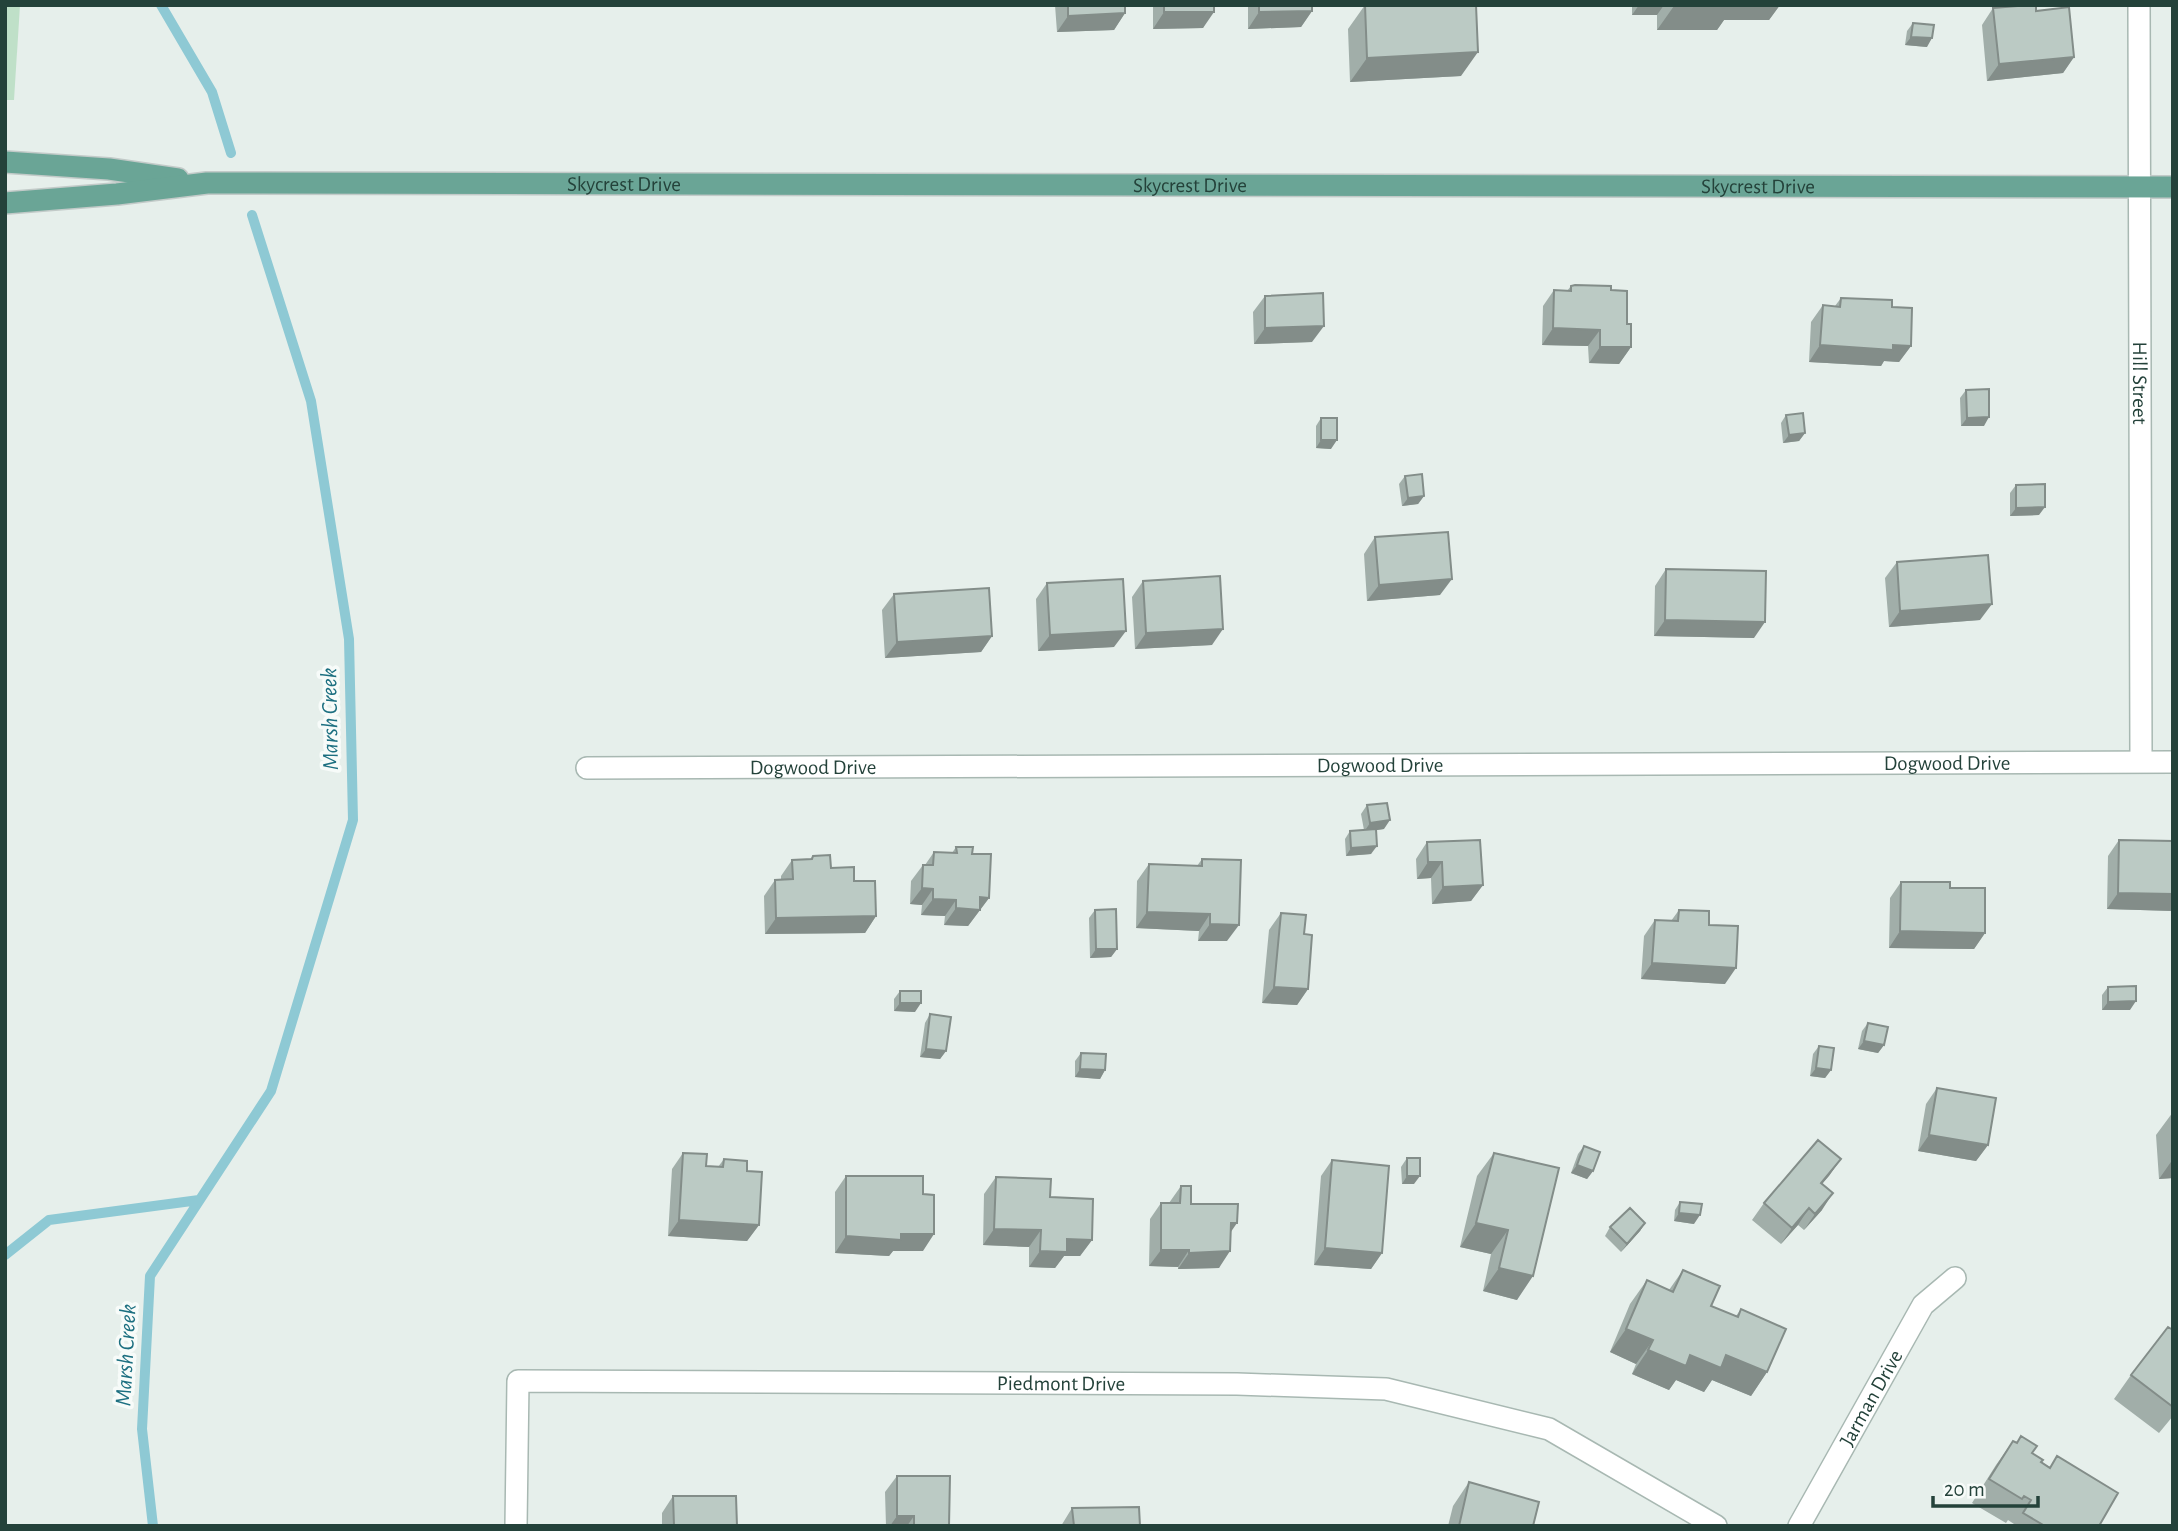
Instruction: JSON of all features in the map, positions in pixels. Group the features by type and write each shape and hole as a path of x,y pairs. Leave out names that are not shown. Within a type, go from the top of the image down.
{"main road":[{"name":"Skycrest Drive","path":"5,162 109,169 207,184"},
{"name":"Skycrest Drive","path":"5,203 207,184 2173,187"}],"street":[{"name":"Hill Street","path":"2139,5 2141,761"},
{"name":"Dogwood Drive","path":"587,768 2173,762"},
{"name":"Jarman Drive","path":"1799,1526 1923,1305 1955,1278"},
{"name":"Piedmont Drive","path":"516,1526 518,1381 1237,1384 1385,1389 1549,1429 1716,1526"}],"green space":[{"path":"5,5 20,5 14,100 5,100"}],"building":[{"path":"1068,5 1125,5 1125,13 1068,16"},
{"path":"1164,5 1214,5 1214,12 1164,12"},
{"path":"1259,5 1312,5 1312,11 1259,12"},
{"path":"1365,5 1476,5 1478,52 1367,58"},
{"path":"1733,5 1733,6 1674,6"},
{"path":"2036,5 2036,11 2069,7 2074,57 1999,64 1993,8"},
{"path":"1913,23 1934,25 1932,38 1911,37"},
{"path":"1571,286 1611,286 1611,290 1627,291 1627,324 1631,324 1631,347 1600,347 1600,330 1553,328 1554,290 1571,291"},
{"path":"1323,293 1324,326 1265,328 1265,296"},
{"path":"1841,298 1892,300 1892,307 1912,308 1911,346 1893,345 1893,350 1820,345 1823,305 1840,307"},
{"path":"1989,389 1989,417 1967,418 1966,390"},
{"path":"1803,413 1805,433 1789,435 1786,415"},
{"path":"1321,418 1337,418 1337,440 1321,440"},
{"path":"1422,474 1424,496 1408,498 1405,476"},
{"path":"2045,484 2045,507 2016,508 2016,485"},
{"path":"1448,532 1452,579 1379,585 1375,537"},
{"path":"1988,555 1992,604 1900,611 1897,562"},
{"path":"1666,569 1766,571 1765,622 1665,620"},
{"path":"1220,576 1223,629 1146,633 1143,581"},
{"path":"1123,579 1126,631 1050,635 1047,583"},
{"path":"989,588 992,636 897,642 894,594"},
{"path":"1387,803 1390,820 1370,823 1367,805"},
{"path":"1376,829 1377,846 1351,848 1350,831"},
{"path":"1480,840 1483,885 1443,887 1442,862 1428,862 1427,842"},
{"path":"2119,840 2173,841 2173,894 2118,893"},
{"path":"956,847 973,847 972,854 991,854 989,898 980,897 980,910 956,908 956,900 933,899 933,889 922,888 923,865 933,865 934,852 957,853"},
{"path":"830,855 831,868 854,867 854,881 875,881 876,916 776,918 775,880 793,879 792,860"},
{"path":"1202,859 1241,860 1239,925 1210,924 1210,914 1147,912 1149,864 1202,866"},
{"path":"1901,882 1950,882 1950,888 1985,888 1985,933 1900,931"},
{"path":"1116,909 1117,949 1096,949 1095,910"},
{"path":"1679,910 1709,911 1709,925 1738,926 1736,968 1652,963 1655,920 1678,921"},
{"path":"1281,913 1306,915 1304,934 1312,935 1308,989 1274,987"},
{"path":"2136,986 2136,1001 2108,1002 2108,987"},
{"path":"900,991 921,991 921,1003 900,1003"},
{"path":"930,1014 951,1017 946,1051 926,1049"},
{"path":"1868,1023 1888,1027 1884,1045 1864,1041"},
{"path":"1819,1046 1834,1048 1831,1070 1816,1068"},
{"path":"1081,1053 1106,1054 1105,1070 1080,1069"},
{"path":"1937,1088 1996,1098 1988,1145 1929,1135"},
{"path":"1818,1140 1841,1159 1821,1183 1833,1193 1815,1214 1809,1208 1792,1228 1764,1203"},
{"path":"1584,1146 1600,1152 1593,1171 1577,1165"},
{"path":"683,1153 707,1154 706,1166 723,1167 724,1159 747,1161 747,1171 762,1172 759,1225 679,1220"},
{"path":"1494,1153 1559,1168 1533,1276 1499,1268 1508,1230 1476,1223"},
{"path":"1407,1158 1420,1158 1420,1176 1407,1176"},
{"path":"1332,1160 1389,1166 1382,1253 1325,1248"},
{"path":"846,1176 923,1176 923,1194 934,1195 934,1234 901,1234 901,1240 846,1236"},
{"path":"996,1177 1051,1179 1050,1197 1093,1199 1092,1240 1067,1239 1067,1252 1040,1251 1041,1230 994,1229"},
{"path":"1181,1186 1191,1186 1191,1204 1238,1204 1237,1223 1231,1223 1230,1251 1189,1253 1189,1250 1161,1250 1161,1203 1180,1203"},
{"path":"1680,1202 1702,1204 1700,1215 1679,1213"},
{"path":"1630,1208 1645,1223 1627,1244 1610,1227"},
{"path":"1683,1270 1720,1286 1711,1306 1738,1317 1741,1309 1786,1329 1767,1372 1726,1355 1721,1368 1690,1355 1686,1366 1648,1350 1653,1340 1626,1329 1647,1280 1673,1292"},
{"path":"2168,1327 2173,1330 2173,1407 2131,1375"},
{"path":"2021,1436 2037,1446 2032,1453 2050,1468 2057,1456 2118,1493 2099,1526 2045,1526 2023,1513 2031,1500 2024,1496 2022,1499 1989,1479 2013,1441 2017,1443"},
{"path":"897,1476 950,1476 949,1526 914,1526 914,1516 897,1516"},
{"path":"1469,1482 1539,1502 1533,1526 1459,1526"},
{"path":"673,1496 736,1496 737,1526 674,1526"},
{"path":"1139,1507 1140,1526 1074,1526 1072,1508"}],"waterway":[{"name":"Marsh Creek","path":"161,5 212,92 231,153"},
{"name":"Marsh Creek","path":"153,1526 142,1429 150,1276 271,1091 353,820 349,639 311,401 252,215"},
{"name":"Marsh Creek","path":"5,1255 49,1220 199,1200"}]}
